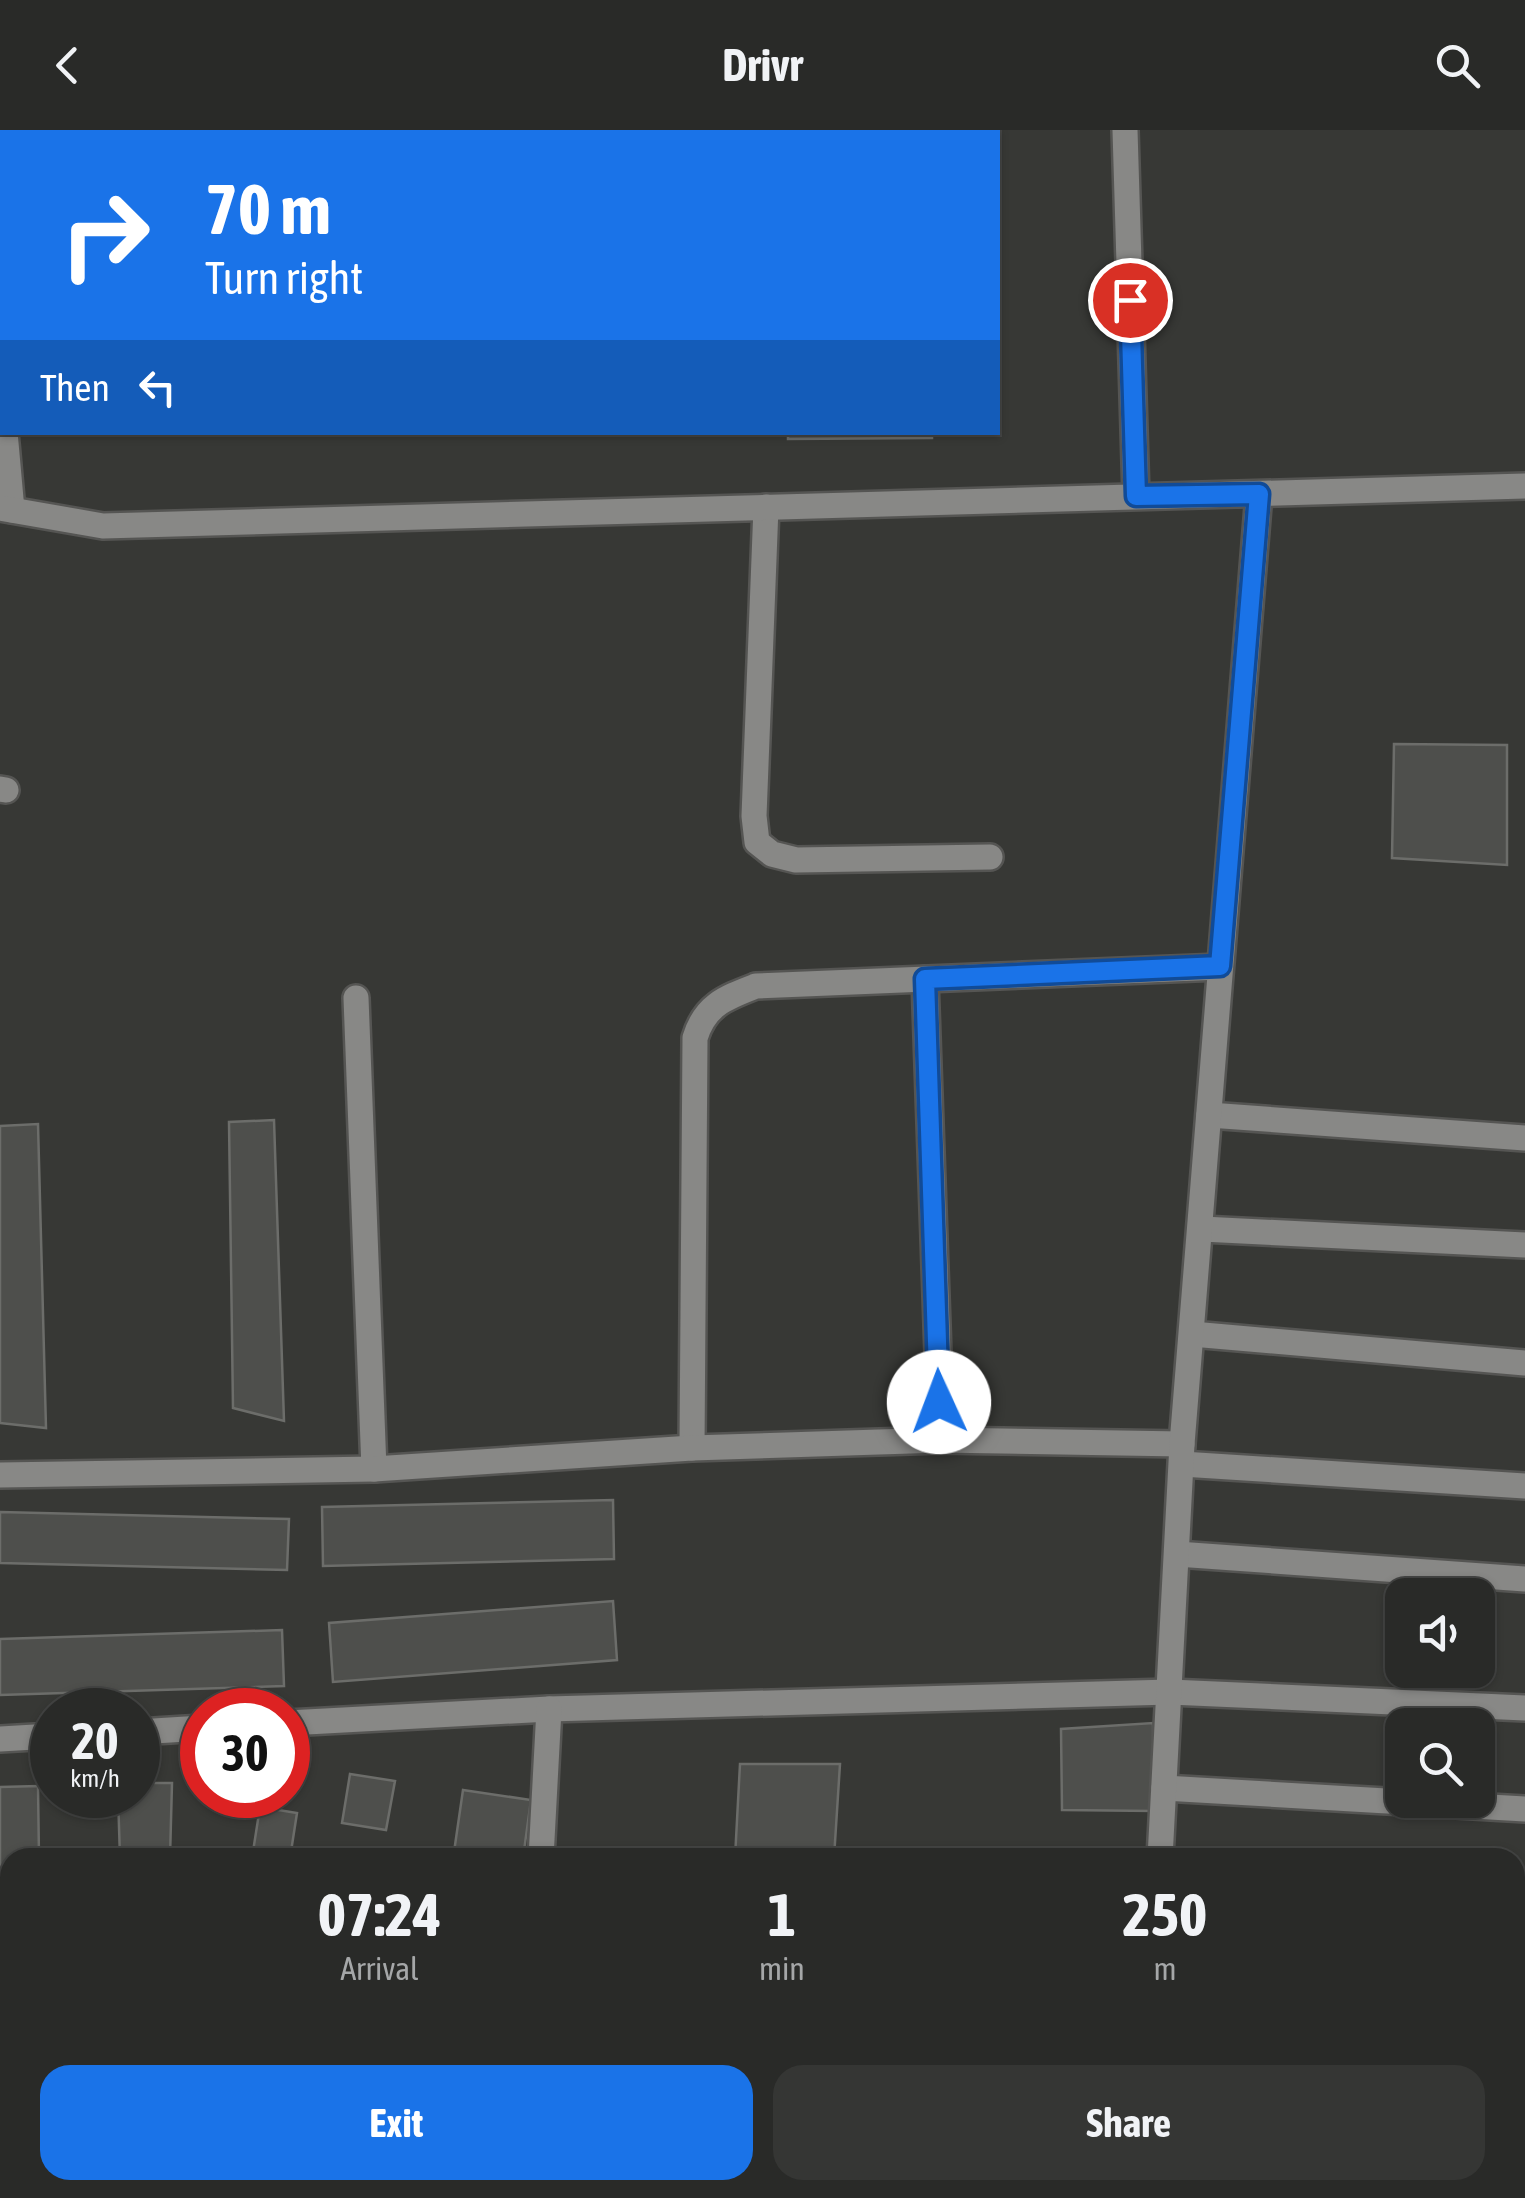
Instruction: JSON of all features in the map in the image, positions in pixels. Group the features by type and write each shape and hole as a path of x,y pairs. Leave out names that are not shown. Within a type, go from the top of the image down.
{"street":[{"path":"1125,130 1136,496"},
{"path":"5,435 6,509 103,526 1525,486"},
{"path":"1161,1848 1182,1454 1259,494"},
{"path":"766,507 754,816 757,842 772,854 796,860 990,857"},
{"path":"692,1448 695,1038 701,1019 716,1003 756,986 1220,966"},
{"path":"925,979 940,1440"},
{"path":"356,998 374,1469"},
{"path":"1209,1115 1525,1138"},
{"path":"1202,1229 1525,1245"},
{"path":"1192,1334 1525,1363"},
{"path":"0,1476 374,1469 692,1448 940,1440 1182,1454 1525,1486"},
{"path":"1177,1554 1525,1578"},
{"path":"310,1722 549,1708 1170,1692 1525,1708"},
{"path":"542,1848 549,1708"},
{"path":"0,1739 30,1737"},
{"path":"1164,1788 1525,1809"}],"building":[{"path":"788,435 932,435 932,438 788,439"},
{"path":"1394,744 1507,745 1507,865 1392,858"},
{"path":"274,1120 284,1421 233,1408 229,1122"},
{"path":"38,1124 46,1428 0,1423 0,1126"},
{"path":"613,1500 614,1559 323,1566 322,1507"},
{"path":"0,1512 289,1519 287,1570 0,1563"},
{"path":"613,1601 617,1660 333,1682 329,1623"},
{"path":"282,1630 284,1686 30,1688 30,1694 0,1695 0,1639"},
{"path":"1153,1723 1154,1811 1062,1810 1061,1729"},
{"path":"740,1764 840,1764 835,1848 736,1848"},
{"path":"350,1774 395,1781 386,1830 342,1823"},
{"path":"160,1783 172,1783 170,1848 120,1848 119,1818 160,1818"},
{"path":"30,1786 30,1818 38,1818 39,1848 0,1848 0,1787"},
{"path":"463,1790 531,1800 524,1848 455,1848"},
{"path":"258,1818 296,1818 292,1848 254,1848"}],"route":[{"path":"939,1402 925,979 1220,966 1259,494 1136,496 1130,300"}]}
